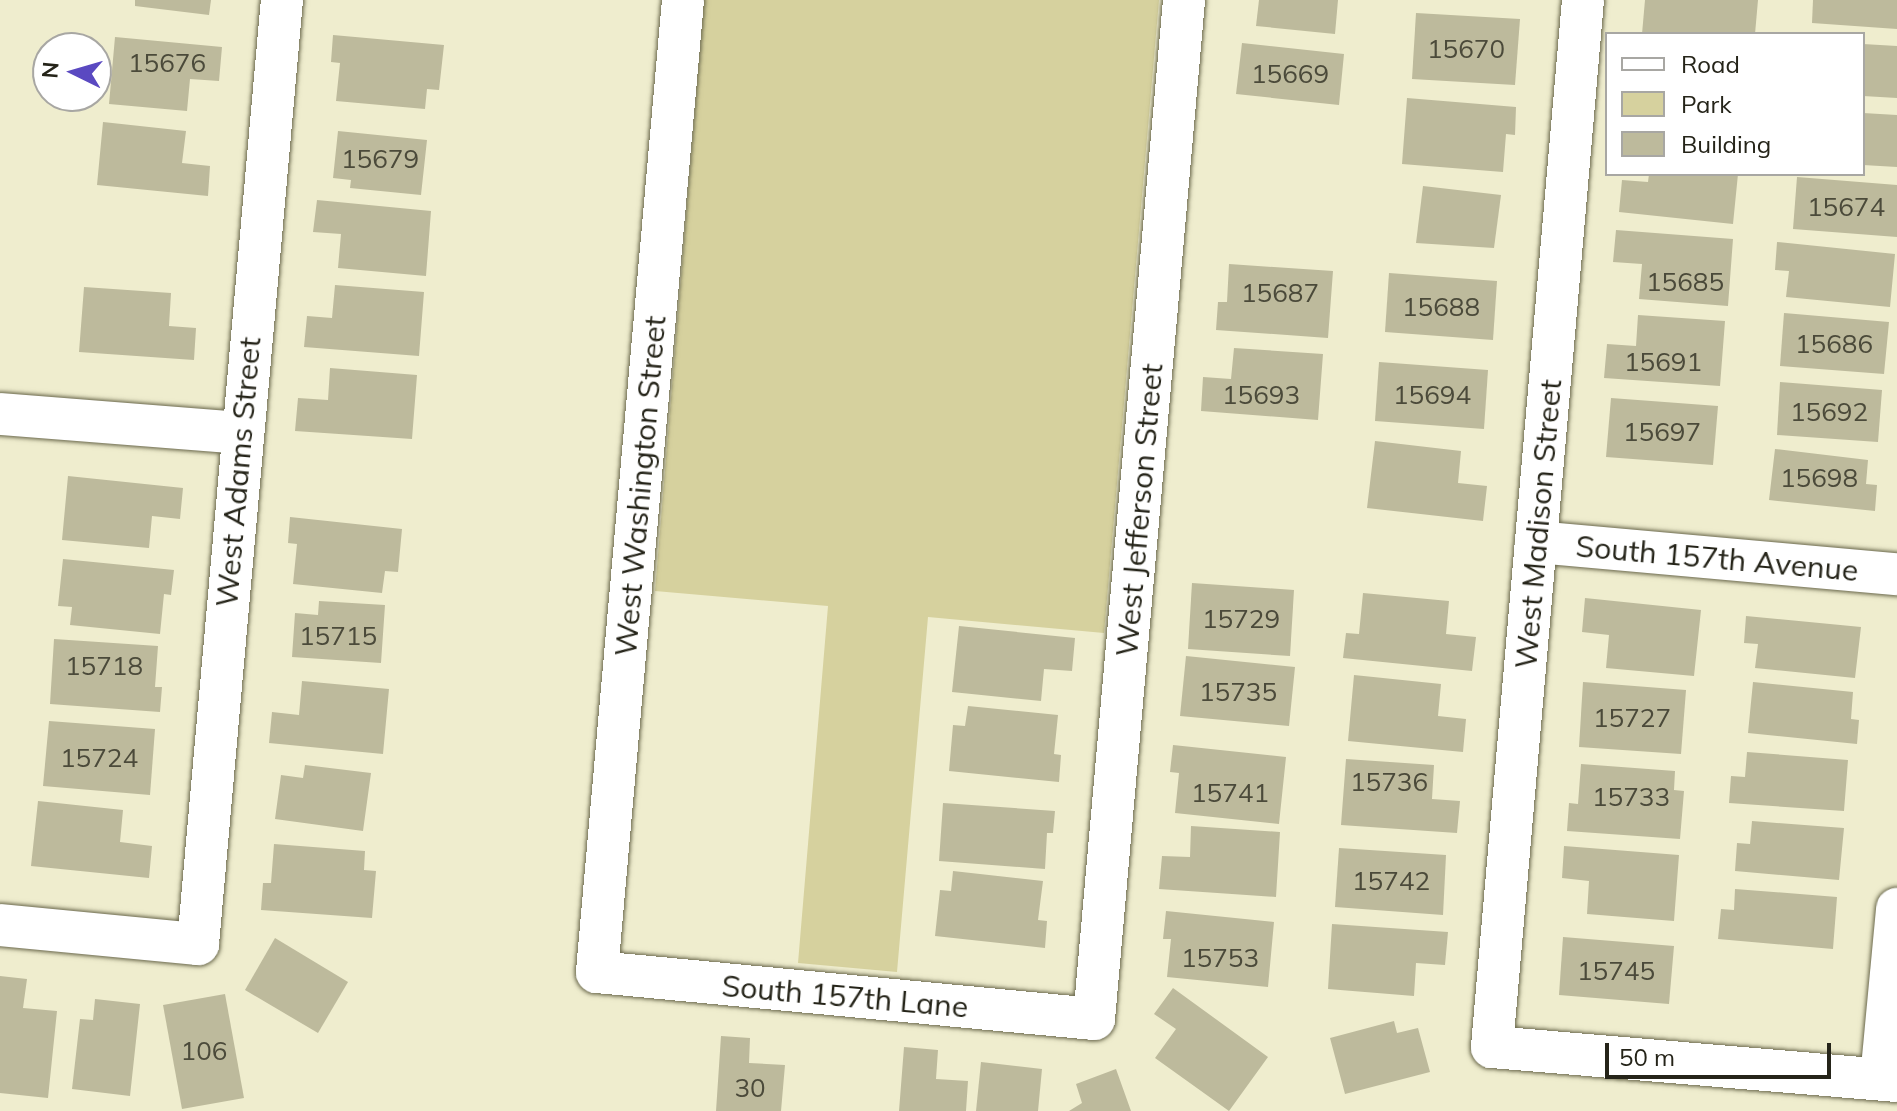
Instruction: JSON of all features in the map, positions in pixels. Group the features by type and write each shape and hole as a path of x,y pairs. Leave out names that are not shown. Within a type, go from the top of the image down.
{"street":[{"name":"West Adams Street","path":"0,925 198,944 241,433 282,0"},
{"name":"West Washington Street","path":"597,972 683,0"},
{"name":"West Jefferson Street","path":"1094,1019 1184,0"},
{"name":"West Madison Street","path":"1583,0 1492,1047 1889,1080"},
{"path":"0,414 241,433"},
{"name":"South 157th Avenue","path":"1536,542 1897,574"},
{"path":"1889,1080 1897,909"},
{"name":"South 157th Lane","path":"597,972 1094,1019"}],"green space":[{"path":"704,0 1159,0 1104,633 928,617 897,972 798,963 828,606 655,591"}],"building":[{"path":"135,0 211,0 209,15 135,6"},
{"path":"1259,0 1338,0 1335,34 1256,26"},
{"path":"1645,0 1758,0 1755,32 1642,32"},
{"path":"1813,0 1897,0 1897,29 1812,23"},
{"path":"1416,13 1520,19 1515,85 1412,79"},
{"path":"333,35 444,45 439,90 427,89 425,109 336,101 340,63 331,62"},
{"path":"115,37 222,47 219,81 190,79 187,111 112,104"},
{"path":"1242,43 1344,54 1339,105 1236,94"},
{"path":"1865,44 1897,46 1897,98 1865,96"},
{"path":"1407,98 1516,107 1515,135 1506,134 1503,172 1402,164"},
{"path":"1865,113 1897,115 1897,167 1865,165"},
{"path":"103,122 186,131 182,163 210,166 208,196 97,185"},
{"path":"338,131 427,140 421,195 350,188 351,180 333,178"},
{"path":"1649,176 1738,176 1733,224 1619,212 1622,180 1648,182"},
{"path":"1797,177 1897,185 1897,237 1793,229"},
{"path":"1423,186 1501,195 1494,248 1416,243"},
{"path":"317,200 431,211 426,276 338,268 341,234 313,232"},
{"path":"1616,230 1733,239 1728,306 1639,299 1642,264 1613,262"},
{"path":"1777,242 1895,254 1890,307 1786,297 1789,271 1775,270"},
{"path":"1229,264 1333,271 1328,338 1216,330 1218,302 1227,302"},
{"path":"1389,273 1497,281 1493,340 1385,332"},
{"path":"335,285 424,292 419,356 304,347 307,316 332,318"},
{"path":"84,287 171,293 169,326 196,328 194,360 79,352"},
{"path":"1784,313 1889,322 1884,374 1780,366"},
{"path":"1638,315 1725,321 1720,386 1604,378 1607,344 1636,346"},
{"path":"1234,348 1323,354 1318,420 1201,411 1203,377 1231,379"},
{"path":"1379,362 1488,370 1484,429 1375,421"},
{"path":"330,368 417,375 412,439 295,431 298,398 328,400"},
{"path":"1780,382 1882,390 1878,442 1777,435"},
{"path":"1611,398 1718,406 1713,465 1606,457"},
{"path":"1375,441 1461,451 1458,483 1487,486 1483,521 1367,508"},
{"path":"1775,449 1868,460 1866,484 1877,485 1875,511 1769,500"},
{"path":"68,476 183,488 180,519 152,516 149,548 62,540"},
{"path":"290,517 402,529 398,572 385,571 382,593 293,584 297,544 288,543"},
{"path":"63,559 174,570 171,595 164,594 160,634 70,625 72,607 58,606"},
{"path":"1192,583 1294,590 1290,656 1188,649"},
{"path":"1363,593 1449,601 1446,634 1476,637 1472,671 1343,658 1346,633 1359,634"},
{"path":"1585,598 1701,610 1694,676 1606,668 1609,635 1582,632"},
{"path":"319,601 385,605 381,663 292,657 295,613 318,615"},
{"path":"1746,616 1861,627 1855,678 1755,668 1758,644 1744,643"},
{"path":"959,626 1075,638 1072,671 1044,669 1041,701 952,692"},
{"path":"54,639 158,646 155,687 162,687 160,712 50,704"},
{"path":"1186,656 1295,667 1289,726 1180,716"},
{"path":"1354,675 1441,684 1438,716 1466,719 1463,752 1348,741"},
{"path":"302,681 389,689 383,754 269,743 272,712 299,715"},
{"path":"1583,682 1686,690 1681,754 1579,747"},
{"path":"1753,682 1853,692 1851,719 1859,720 1857,744 1748,733"},
{"path":"968,706 1058,715 1054,754 1061,755 1059,782 949,771 953,725 965,726"},
{"path":"49,721 155,729 150,795 43,786"},
{"path":"1173,745 1286,757 1279,824 1175,813 1179,773 1170,772"},
{"path":"1747,752 1848,760 1844,811 1729,803 1731,776 1745,777"},
{"path":"1346,759 1434,765 1432,799 1460,801 1457,833 1341,825"},
{"path":"1581,764 1675,771 1674,790 1684,791 1680,839 1567,831 1569,803 1578,804"},
{"path":"305,765 371,773 363,831 275,819 281,775 303,778"},
{"path":"38,801 123,810 120,842 152,846 149,878 31,866"},
{"path":"943,803 1055,811 1053,833 1047,833 1045,869 939,861"},
{"path":"1752,821 1844,828 1839,880 1735,871 1737,843 1750,844"},
{"path":"1191,826 1280,832 1276,897 1159,889 1162,856 1190,857"},
{"path":"274,844 365,851 364,870 376,871 372,918 261,910 263,883 271,883"},
{"path":"1564,846 1679,855 1674,921 1587,914 1589,881 1562,878"},
{"path":"1339,848 1446,855 1443,915 1335,907"},
{"path":"953,871 1043,881 1038,920 1047,921 1045,948 935,936 940,890 951,891"},
{"path":"1735,889 1837,897 1833,949 1718,939 1721,909 1734,910"},
{"path":"1166,911 1274,922 1268,987 1167,977 1171,939 1163,939"},
{"path":"1332,924 1448,932 1445,965 1416,963 1414,996 1328,989"},
{"path":"1563,937 1674,946 1669,1004 1559,995"},
{"path":"275,938 348,982 318,1033 245,990"},
{"path":"0,976 27,979 23,1008 57,1011 48,1098 0,1093"},
{"path":"1173,988 1268,1057 1229,1111 1155,1058 1176,1029 1154,1014"},
{"path":"225,994 244,1098 182,1109 163,1005"},
{"path":"95,999 140,1004 130,1096 72,1089 80,1019 93,1020"},
{"path":"1394,1021 1397,1033 1418,1028 1430,1072 1345,1094 1330,1038"},
{"path":"721,1036 750,1038 749,1063 785,1065 781,1111 716,1111"},
{"path":"904,1047 938,1050 936,1079 968,1081 966,1111 899,1111"},
{"path":"981,1062 1042,1069 1038,1111 976,1111"},
{"path":"1116,1069 1131,1111 1069,1111 1082,1103 1076,1084"}]}
